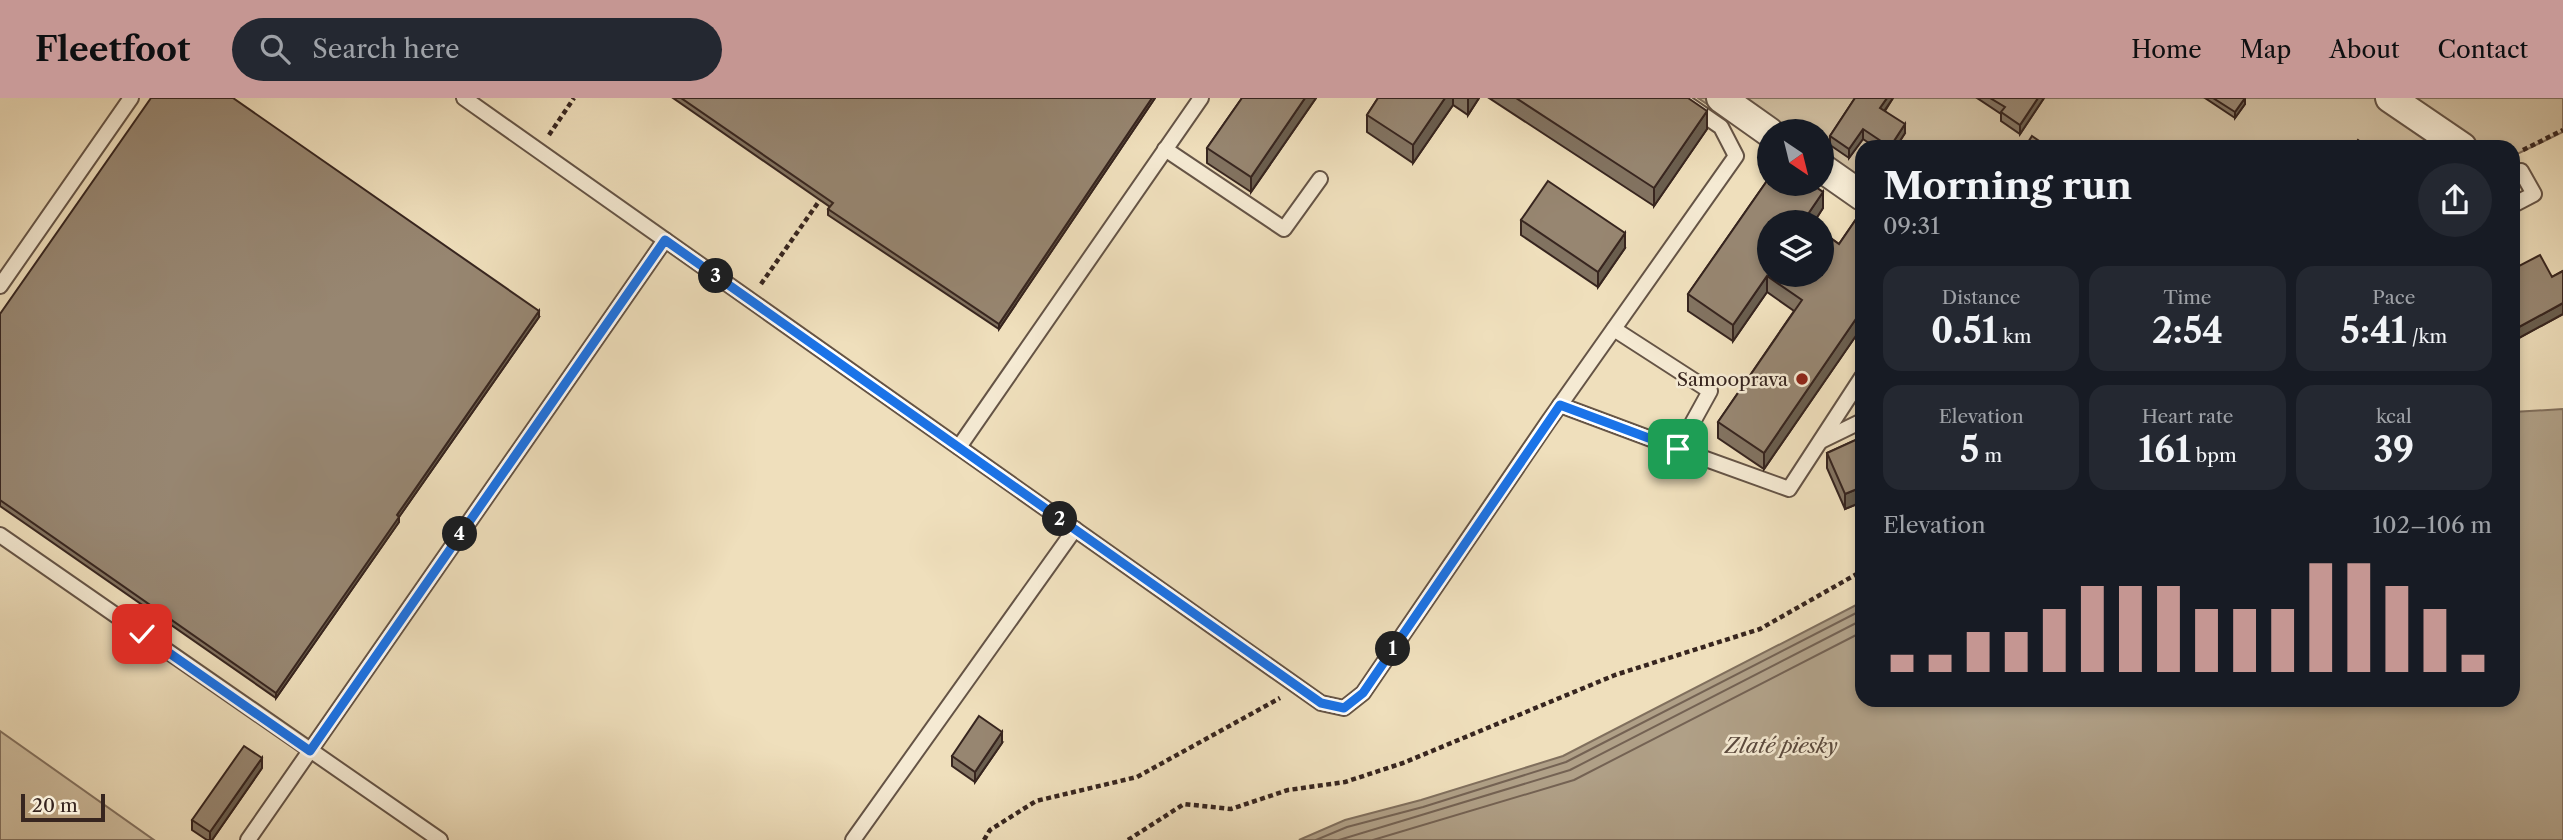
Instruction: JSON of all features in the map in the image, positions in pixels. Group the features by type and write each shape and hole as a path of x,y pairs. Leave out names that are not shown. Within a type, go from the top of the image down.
{"street":[{"path":"1721,98 1757,123"},
{"path":"2390,98 2452,140"},
{"path":"1834,176 1855,191"}],"lane":[{"path":"0,286 131,98"},
{"path":"464,98 1299,688 1321,703 1344,708 1363,693 1560,405 1736,156 1721,127 1679,98"},
{"path":"959,447 1201,98"},
{"path":"1165,149 1284,229 1320,179"},
{"path":"2520,201 2534,194 2521,171"},
{"path":"248,840 665,240"},
{"path":"1614,329 1710,391 1678,449"},
{"path":"1560,405 1789,489 1855,388"},
{"path":"1820,441 1855,424"},
{"path":"853,840 1074,529"},
{"path":"0,535 440,840"}],"path":[{"path":"538,150 574,98"},
{"path":"2520,152 2563,130"},
{"path":"751,300 828,188"},
{"path":"1128,840 1184,804 1231,809 1288,790 1345,782 1403,763 1615,675 1760,629 1855,575"},
{"path":"984,840 990,830 1036,801 1137,777 1299,688"}],"shaded area":[{"path":"1698,98 2563,98 2563,132 2520,153 2520,140 1855,140 1855,205 1834,190 1834,119 1757,119 1757,138"},
{"path":"0,731 154,840 0,840"}],"water":[{"name":"Zlaté piesky","path":"2563,409 2563,840 1299,840 1345,820 1421,800 1563,756 1855,606 1855,707 2520,707 2520,412"}],"building":[{"path":"151,98 233,98 539,311 276,693 0,500 0,314"},
{"path":"681,98 1152,98 999,324 828,209 833,203"},
{"path":"1242,98 1305,98 1251,177 1207,148"},
{"path":"1378,98 1445,98 1413,145 1367,115"},
{"path":"1516,98 1688,98 1707,111 1654,188"},
{"path":"1855,98 1887,98 1880,108 1905,124 1895,140 1880,140 1863,129 1849,149 1834,139 1834,130"},
{"path":"1990,98 2038,98 2020,125 2001,112 2005,107"},
{"path":"2213,98 2245,98 2235,112"},
{"path":"1548,181 1625,233 1598,272 1521,220"},
{"path":"1757,195 1820,196 1811,210 1757,210 1757,287 1759,287 1733,325 1688,294"},
{"path":"1855,221 1855,320 1764,453 1718,422 1802,300 1783,287 1834,287 1834,240 1839,244"},
{"path":"2540,255 2552,277 2563,271 2563,303 2520,326 2520,265"},
{"path":"1855,440 1855,490 1845,494 1827,453"},
{"path":"979,716 1002,732 975,772 952,756"},
{"path":"244,746 262,758 210,832 192,820"}],"place":[{"name":"Samooprava","path":"1802,379"}],"route":[{"path":"142,634 310,751 665,240 1321,703 1344,708 1363,693 1560,405 1678,449"}]}
